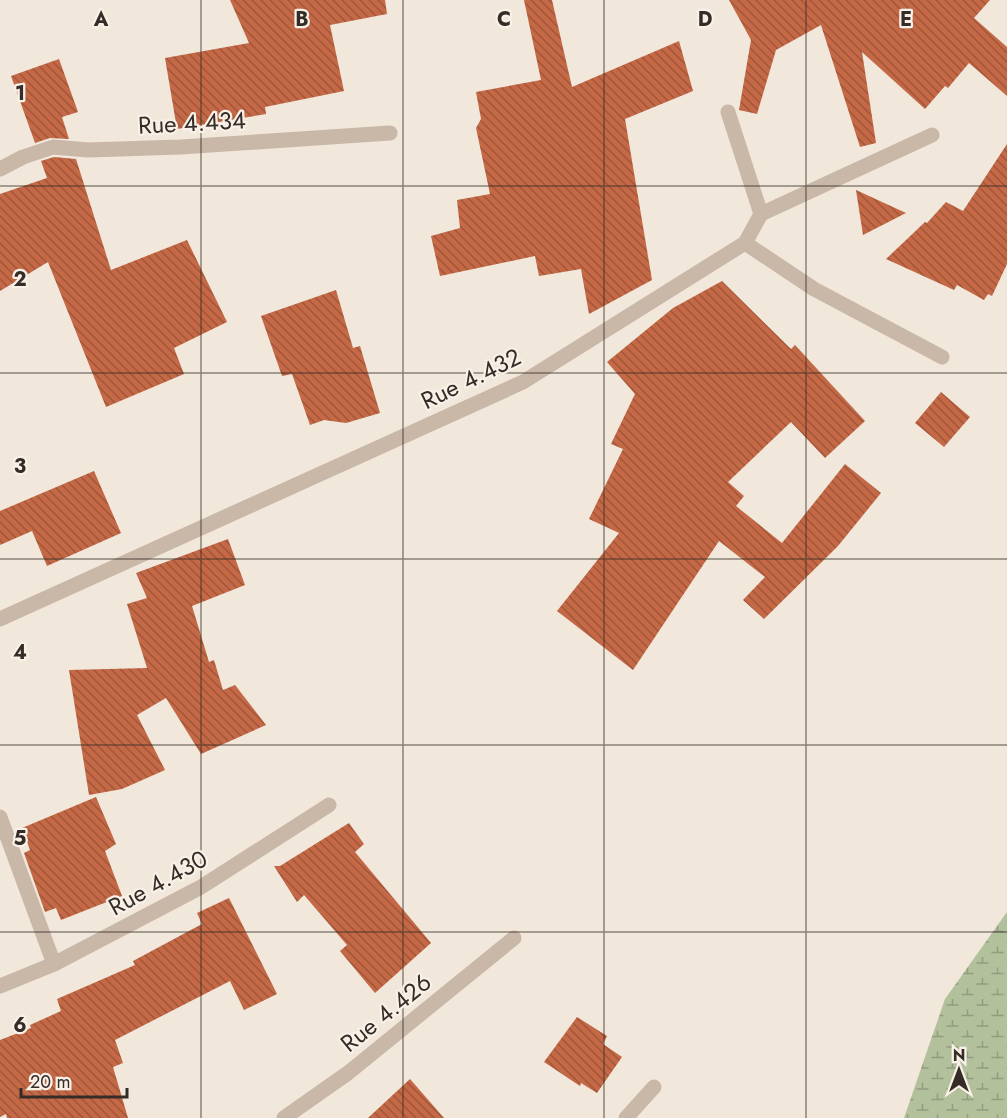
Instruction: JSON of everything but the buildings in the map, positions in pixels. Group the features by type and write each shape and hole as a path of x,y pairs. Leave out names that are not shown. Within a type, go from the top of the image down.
{"street":[{"path":"728,112 761,214"},
{"name":"Rue 4.434","path":"0,169 23,157 53,147 88,150 181,147 390,133"},
{"path":"932,135 761,214 746,243 814,289 942,357"},
{"name":"Rue 4.432","path":"0,619 523,382 746,243"},
{"name":"Rue 4.430","path":"0,986 54,964 201,887 329,805"},
{"path":"0,817 54,964"},
{"name":"Rue 4.426","path":"284,1118 348,1073 514,938"},
{"path":"627,1118 654,1087"}],"green space":[{"path":"1007,912 1007,1118 904,1118 945,999"}]}
